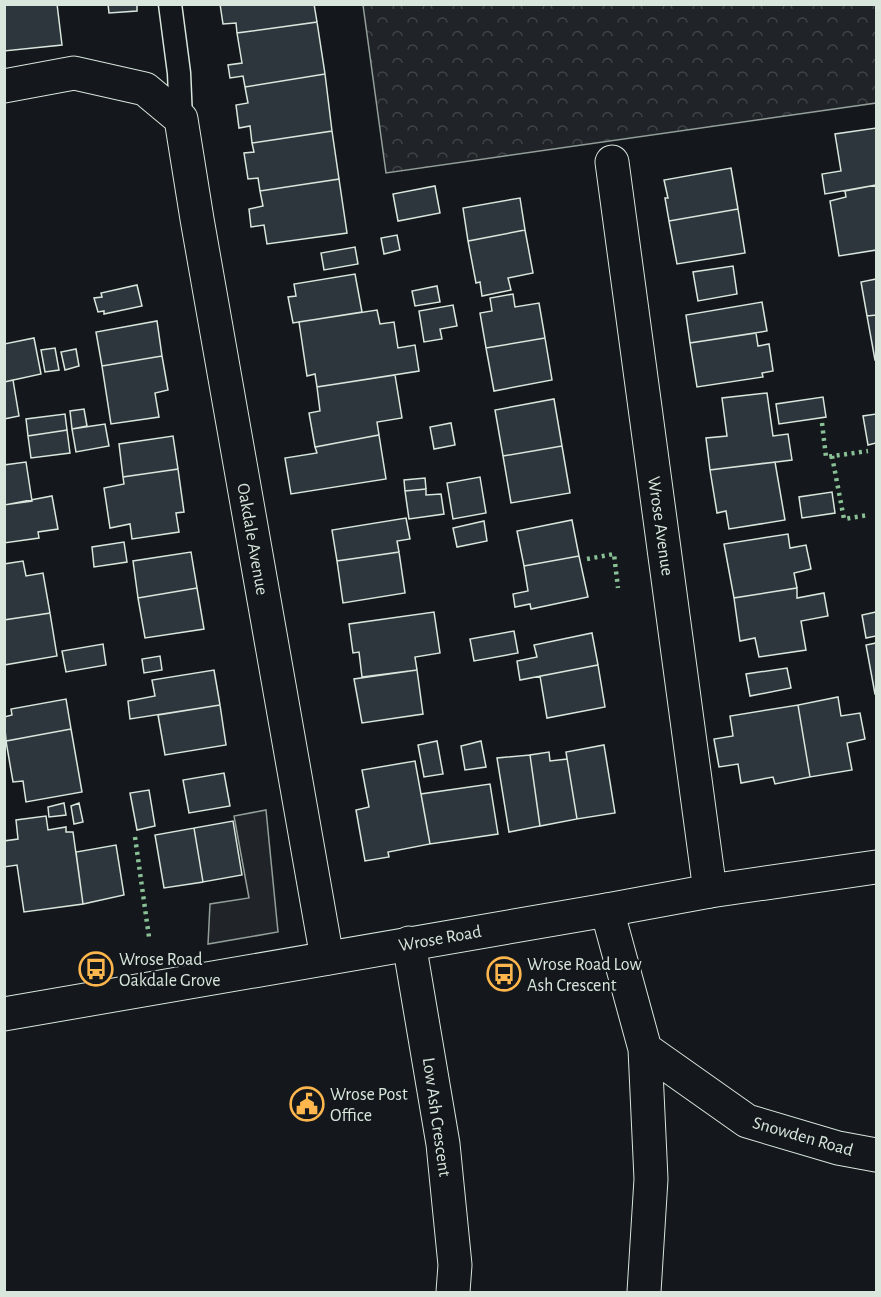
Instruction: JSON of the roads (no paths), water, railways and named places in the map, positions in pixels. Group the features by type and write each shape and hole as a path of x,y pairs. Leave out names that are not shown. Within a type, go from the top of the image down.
{"street":[{"path":"4,86 74,74 145,89 181,119"},
{"name":"Oakdale Avenue","path":"181,119 196,219 327,958"},
{"name":"Wrose Avenue","path":"612,162 710,891"},
{"name":"Wrose Road","path":"4,1014 710,891 876,867"},
{"path":"607,910 645,1049 651,1179 644,1293"},
{"name":"Low Ash Crescent","path":"409,944 443,1144 455,1265 453,1293"},
{"name":"Snowden Road","path":"645,1049 747,1121 838,1148 876,1155"}],"lane":[{"name":"Oakdale Avenue","path":"170,4 179,73 181,119"}],"place":[{"name":"Wrose Road Oakdale Grove","path":"96,969"},
{"name":"Wrose Road Low Ash Crescent","path":"504,974"},
{"name":"Wrose Post Office","path":"307,1104"}]}
